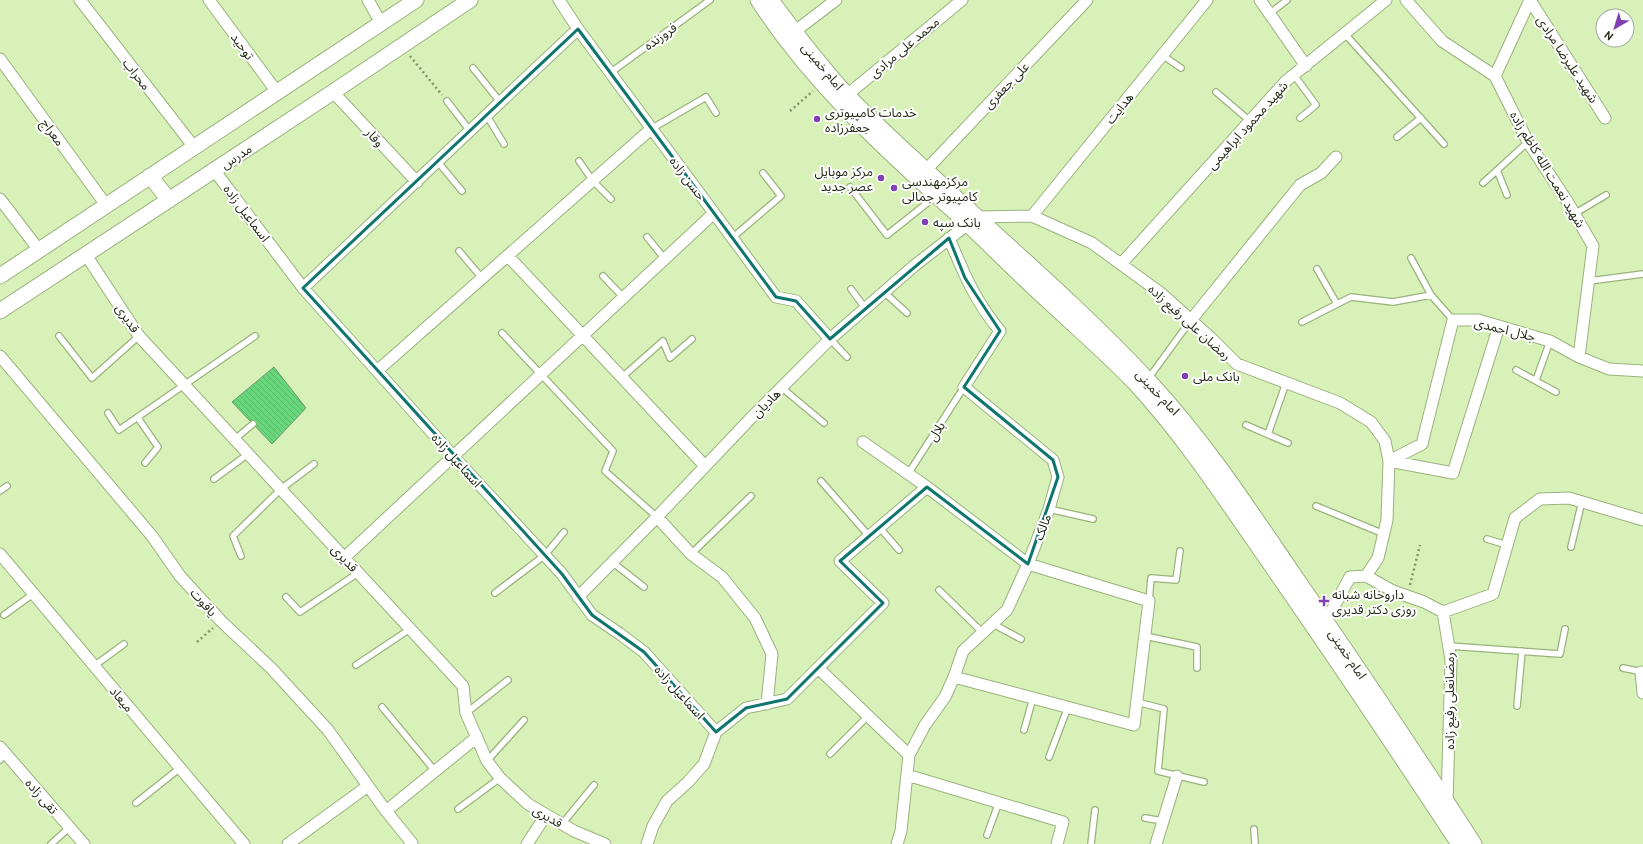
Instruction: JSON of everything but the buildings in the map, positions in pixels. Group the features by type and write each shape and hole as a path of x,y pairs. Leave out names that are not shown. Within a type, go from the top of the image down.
{"main road":[{"path":"0,276 416,0"},
{"name":"مدرس","path":"0,311 334,92 470,0"},
{"name":"امام خمینی","path":"758,0 773,24 822,83 883,147 936,195 972,220 1035,269 1147,379 1199,439 1326,621 1442,806 1459,844"},
{"name":"امام خمینی","path":"771,0 794,32 847,95 926,170 972,220 1124,373 1152,404 1188,448 1322,639 1442,806 1474,844"},
{"path":"150,176 169,200"}],"street":[{"name":"محراب","path":"80,0 194,147"},
{"name":"توحید","path":"209,0 277,92"},
{"path":"368,0 381,23"},
{"name":"حسن زاده","path":"559,0 610,73 776,297 796,301 830,339"},
{"path":"794,32 836,0"},
{"name":"محمد علی مرادی","path":"847,95 962,0"},
{"name":"علی جعفری","path":"926,170 1087,0"},
{"name":"هدایت","path":"1032,216 1207,0"},
{"path":"1260,0 1306,66"},
{"name":"شهید محمود ابراهیمی","path":"1121,264 1286,81 1386,0"},
{"name":"شهید نعمت الله کاظم زاده","path":"1406,0 1442,41 1495,76 1528,142 1593,246 1578,357"},
{"path":"1495,76 1530,0"},
{"name":"شهید علیرضا مرادی","path":"1530,0 1605,118"},
{"path":"303,288 578,29"},
{"name":"معراج","path":"0,59 106,205"},
{"name":"وقار","path":"334,92 416,182"},
{"path":"377,371 651,129"},
{"path":"1191,320 1300,185 1321,173 1336,157"},
{"name":"اسماعیل زاده","path":"214,170 303,288 453,456 562,574 592,615 644,652 716,732"},
{"path":"0,199 39,250"},
{"path":"344,558 714,213"},
{"name":"رمضان علی رفیع زاده","path":"972,220 1032,216 1092,243 1162,294 1211,338 1237,364 1340,403 1371,422 1385,441 1389,461 1387,520 1378,558 1366,576"},
{"name":"هادیان","path":"578,596 657,517 781,387 830,339 884,292 972,220"},
{"path":"949,238 965,278 986,314 1000,331 964,388"},
{"name":"قدیری","path":"86,255 139,336 463,686 466,713 487,761 500,778 528,804 562,824 605,844"},
{"path":"508,256 704,466"},
{"path":"1389,461 1422,444 1453,320"},
{"name":"جلال احمدی","path":"1453,320 1478,320 1550,341 1578,357 1609,369 1643,371"},
{"path":"1389,461 1453,473 1499,326"},
{"name":"یاقوت","path":"0,356 152,536 180,576 221,621 271,668 328,730 386,811 412,843 410,844"},
{"name":"مالک","path":"897,844 902,831 909,755 924,725 945,697 954,677 962,651 1007,610 1028,564 1049,509 1058,477 1053,460 964,388"},
{"path":"863,442 926,487 1028,564 1149,601 1134,725 954,677"},
{"path":"647,844 652,826 667,801 688,782 704,764 716,732 746,708 787,700 883,603 840,560 926,487"},
{"path":"1326,621 1350,577 1366,576 1393,591 1424,602 1442,612 1493,594 1515,518 1540,499 1569,498 1643,520"},
{"path":"657,517 691,554 722,578 755,618 772,654 767,704"},
{"name":"میعاد","path":"0,554 244,844"},
{"name":"رمضانعلی رفیع زاده","path":"1442,612 1451,660 1442,806"},
{"path":"818,668 909,755"},
{"path":"1642,672 1643,693"},
{"path":"386,811 477,737"},
{"name":"تقی زاده","path":"2,754 84,844"},
{"path":"907,775 1063,822 1057,844"},
{"path":"1156,844 1177,776"},
{"path":"288,844 368,786"},
{"path":"527,844 546,815"}],"lane":[{"name":"فروزنده","path":"610,73 710,0"},
{"path":"1269,14 1287,0"},
{"path":"1345,34 1444,144"},
{"path":"1162,55 1181,68"},
{"path":"473,68 501,102"},
{"path":"1294,75 1316,105 1300,118"},
{"path":"1216,92 1250,121"},
{"path":"651,129 706,97 716,113"},
{"path":"447,102 470,132"},
{"path":"487,116 504,144"},
{"path":"1397,137 1421,118"},
{"path":"1483,183 1528,142"},
{"path":"579,161 593,181 611,199"},
{"path":"438,162 462,191"},
{"path":"1497,170 1507,195"},
{"path":"732,238 781,196 764,173"},
{"path":"850,187 887,235 936,195"},
{"path":"1574,214 1606,195"},
{"path":"647,237 664,258"},
{"path":"459,251 482,278"},
{"path":"1411,258 1431,295 1453,320"},
{"path":"1317,269 1337,304"},
{"path":"1589,281 1643,274"},
{"path":"603,276 623,297"},
{"path":"851,289 865,308"},
{"path":"884,292 907,313"},
{"path":"1302,322 1351,297 1393,302 1431,295"},
{"path":"1147,379 1191,320"},
{"path":"502,333 613,450 605,471 657,517"},
{"path":"59,336 92,378 139,336"},
{"path":"108,413 119,430 255,336"},
{"path":"621,378 663,341 670,358 692,339"},
{"path":"830,339 847,357"},
{"path":"1536,380 1550,341"},
{"path":"1516,370 1556,392"},
{"path":"1268,434 1286,383"},
{"path":"781,387 824,423"},
{"name":"بلال","path":"908,474 964,388"},
{"path":"138,418 158,447 145,463"},
{"path":"235,439 253,424"},
{"path":"1246,424 1288,443"},
{"path":"214,480 248,454"},
{"path":"241,556 233,536 281,489 314,464"},
{"path":"821,481 869,536"},
{"path":"0,491 7,486"},
{"path":"691,554 751,496"},
{"path":"1571,547 1582,501"},
{"path":"1316,506 1384,534"},
{"path":"1049,509 1093,519"},
{"path":"879,527 899,550"},
{"path":"495,593 545,556 564,532"},
{"path":"1487,539 1507,545"},
{"path":"1149,601 1151,578 1176,580 1180,551"},
{"path":"612,562 644,587"},
{"path":"286,597 300,612 358,573"},
{"path":"938,590 983,633"},
{"path":"4,615 33,594"},
{"path":"993,624 1021,639"},
{"path":"356,665 410,629"},
{"path":"1449,646 1560,654 1565,629"},
{"path":"1145,636 1197,647 1197,668"},
{"path":"94,666 124,644"},
{"path":"1517,706 1522,651"},
{"path":"1622,668 1642,672"},
{"path":"466,713 508,680"},
{"path":"1024,730 1033,698"},
{"path":"1137,702 1164,709 1158,771 1204,782"},
{"path":"382,707 435,771"},
{"path":"1049,757 1068,707"},
{"path":"830,754 868,716"},
{"path":"487,761 524,720"},
{"path":"136,803 180,768"},
{"path":"458,809 500,778"},
{"path":"562,824 594,784"},
{"path":"988,835 998,802"},
{"path":"1091,844 1095,810"},
{"path":"1145,818 1163,821"},
{"path":"51,844 70,827"},
{"path":"1254,829 1255,844"}],"path":[{"path":"402,46 447,102"},
{"path":"790,111 822,83"},
{"path":"1407,596 1420,545"},
{"path":"197,642 221,621"}],"highlighted area":[{"path":"578,29 776,297 796,301 830,339 949,238 965,278 1000,331 964,387 1053,460 1058,477 1028,564 927,487 840,561 883,603 787,699 746,708 716,732 644,652 592,615 562,574 303,288"}],"place":[{"name":"خدمات کامپیوتری جعفرزاده","path":"817,119"},
{"name":"مرکز موبایل عصر جدید","path":"881,178"},
{"name":"مرکزمهندسی کامپیوتر جمالی","path":"894,188"},
{"name":"بانک سپه","path":"925,222"},
{"name":"بانک ملی","path":"1185,376"},
{"name":"داروخانه شبانه روزی دکتر قدیری","path":"1324,601"}]}
